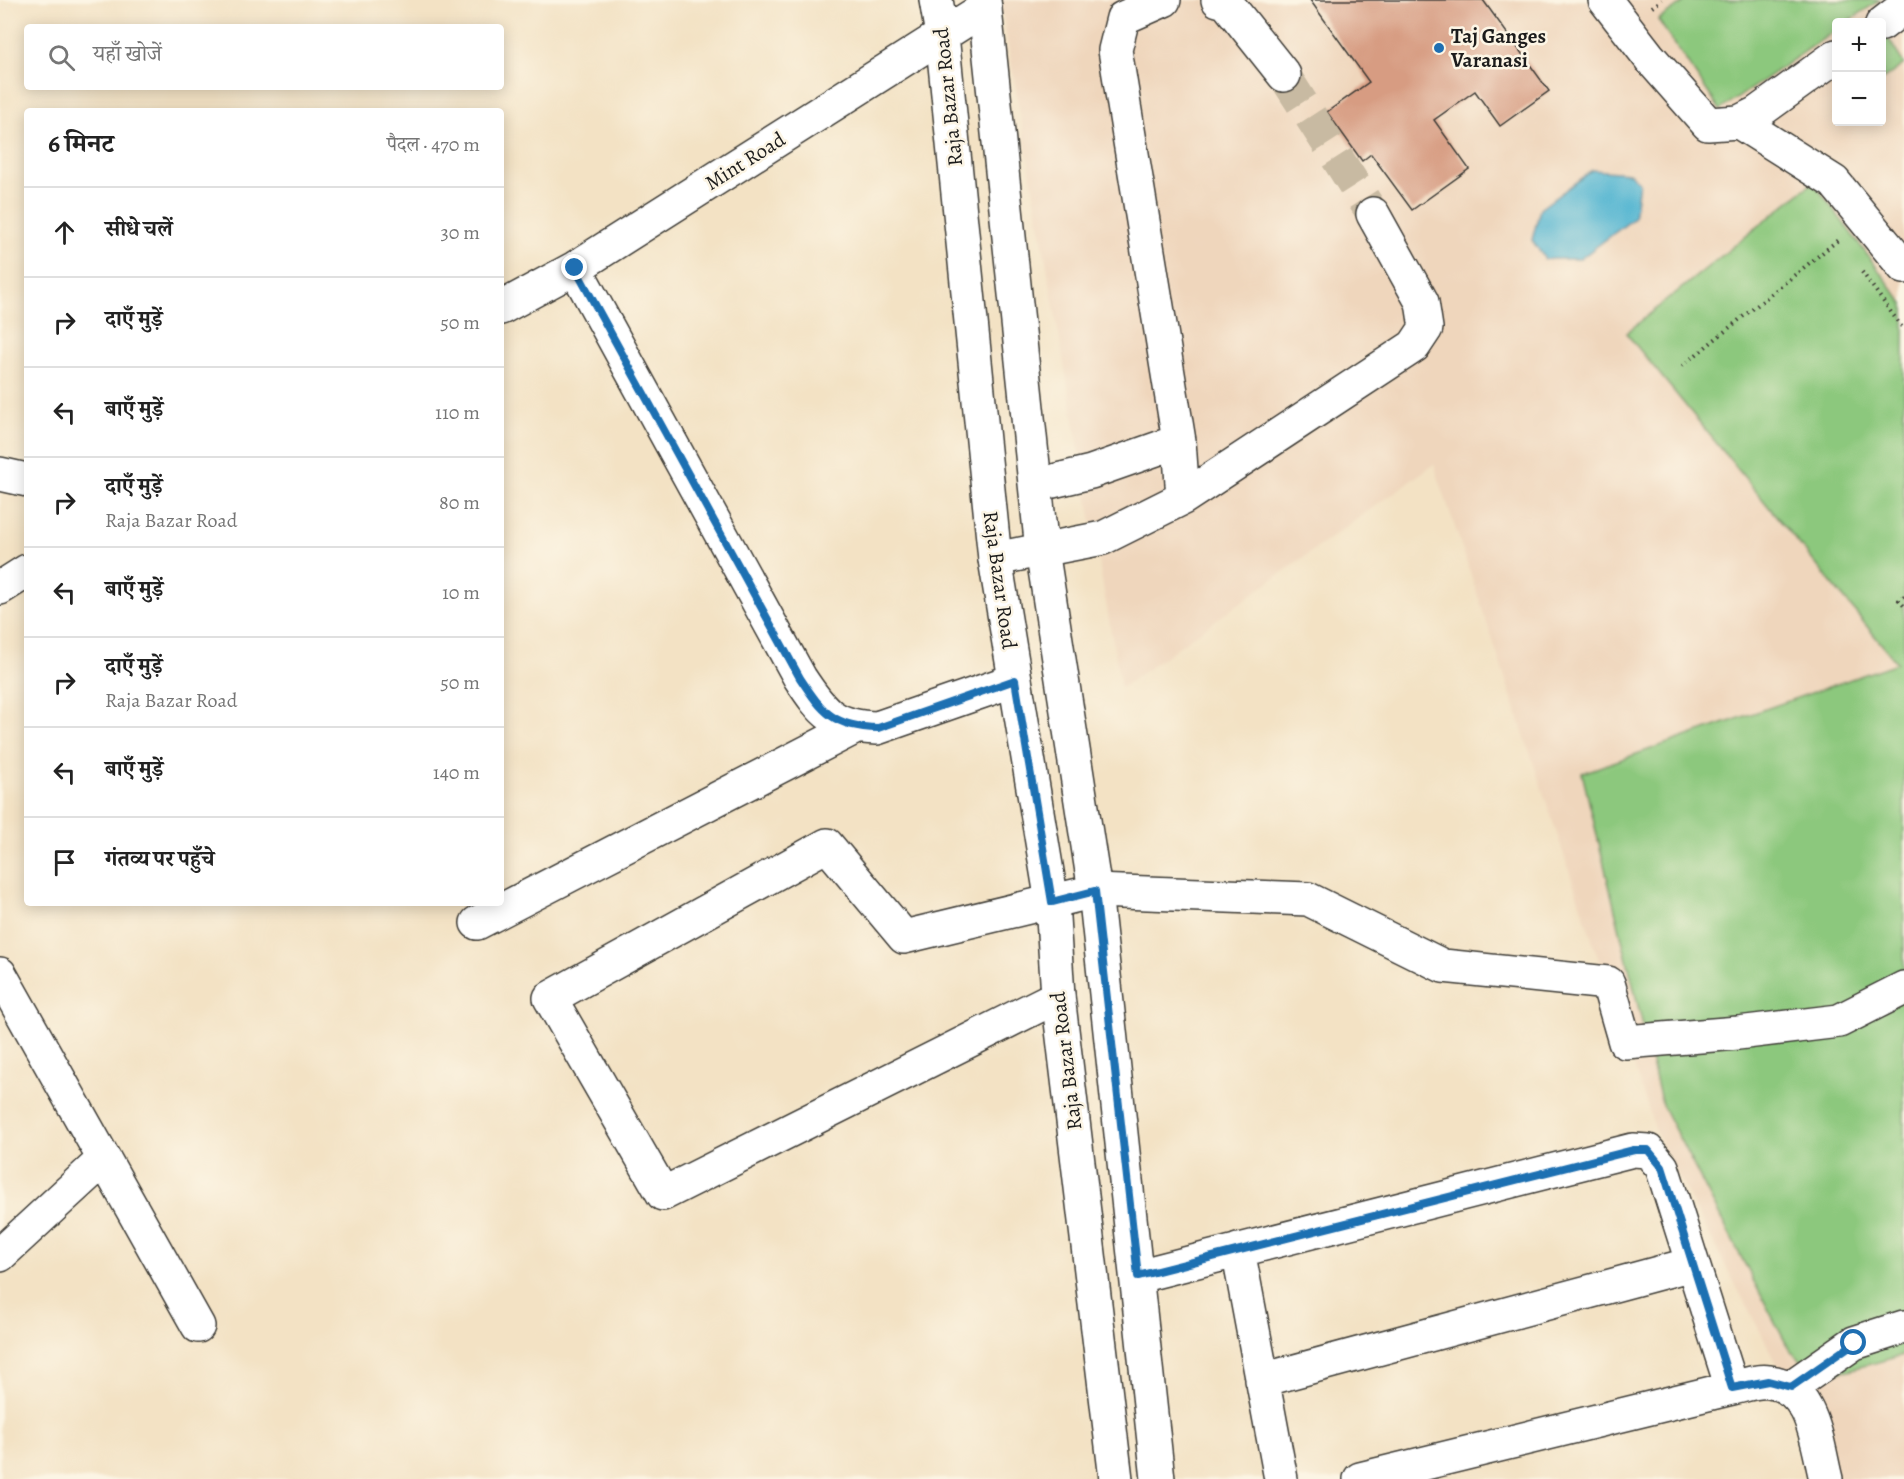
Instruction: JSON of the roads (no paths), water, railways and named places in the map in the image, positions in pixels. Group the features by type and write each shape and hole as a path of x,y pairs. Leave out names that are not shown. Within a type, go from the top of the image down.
{"street":[{"name":"Raja Bazar Road","path":"936,0 942,35 995,560 1052,902 1058,996 1116,1479"},
{"path":"1164,0 1120,9 1115,50 1179,441 1183,498"},
{"path":"1605,0 1650,58 1708,124 1739,122 1758,113 1832,59"},
{"name":"Mint Road","path":"504,306 575,268 942,35 984,4"},
{"path":"984,4 1042,550 1095,891 1158,1479"},
{"path":"1233,7 1284,75"},
{"path":"1886,20 1904,7"},
{"path":"1739,122 1834,182 1904,267"},
{"path":"995,560 1103,538 1183,498 1414,346 1426,328 1422,302 1373,214"},
{"path":"575,268 800,678 819,707 835,720 856,728 878,728 1015,680"},
{"path":"1036,485 1091,472 1179,441"},
{"path":"0,474 24,479"},
{"path":"0,588 24,572"},
{"path":"477,923 856,728"},
{"path":"1058,996 663,1194 550,998 827,845 904,937 1095,891 1308,898 1443,966 1608,983 1625,1042 1738,1033 1839,1020 1904,988"},
{"path":"0,974 198,1326"},
{"path":"1138,1276 1634,1150 1648,1150 1662,1167 1732,1388"},
{"path":"0,1255 103,1160"},
{"path":"1238,1250 1281,1479"},
{"path":"1262,1380 1692,1264"},
{"path":"1791,1387 1854,1343 1904,1327"},
{"path":"1360,1479 1768,1381 1791,1387 1803,1399 1826,1479"}],"water":[{"path":"1592,170 1630,173 1639,183 1634,218 1580,259 1545,259 1532,240 1540,209"}],"tunnel":[{"path":"1284,75 1373,214"}],"place":[{"name":"Taj Ganges Varanasi","path":"1439,48"}]}
